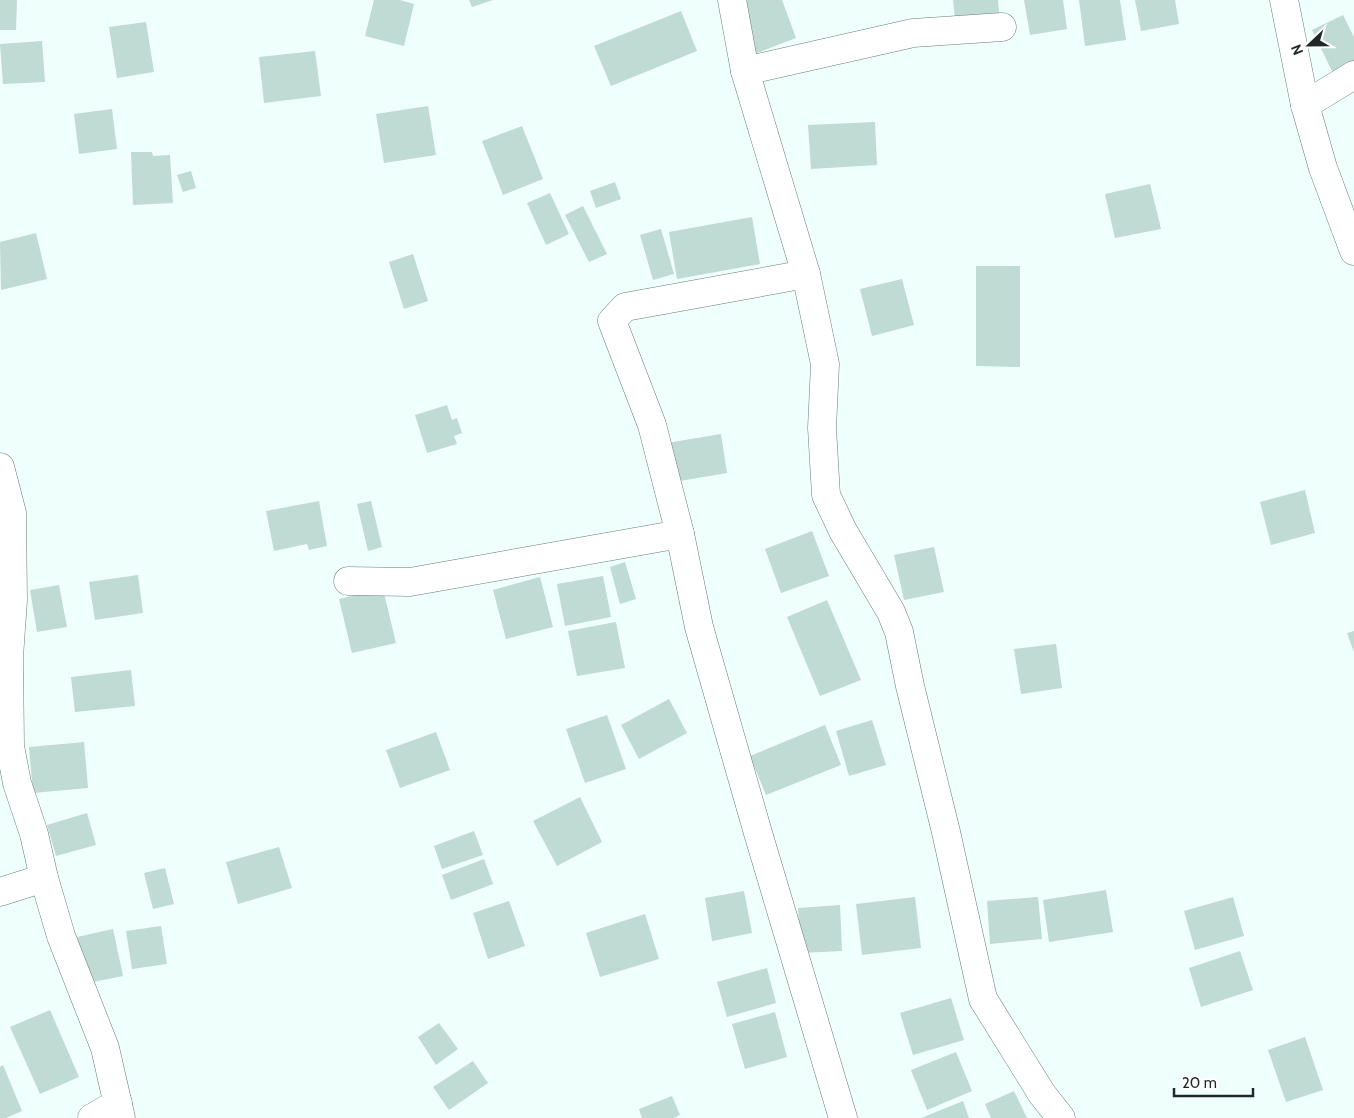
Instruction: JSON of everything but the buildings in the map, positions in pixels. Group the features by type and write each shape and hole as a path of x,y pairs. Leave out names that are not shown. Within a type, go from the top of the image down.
{"street":[{"path":"732,0 745,71 806,274 825,364 822,428 826,495 843,532 900,632 910,686 946,832 983,999 1042,1094 1062,1118"},
{"path":"1284,0 1305,105 1323,168 1354,251"},
{"path":"745,71 913,33 1002,27"},
{"path":"1305,105 1354,75"},
{"path":"806,274 625,307 612,321 652,425 680,534 700,627 758,832 843,1118"},
{"path":"0,467 13,600 10,657 10,746 16,783 34,834 44,878 61,936 105,1048 120,1110 92,1118"},
{"path":"348,581 410,582 680,534"},
{"path":"0,892 44,878"}]}
